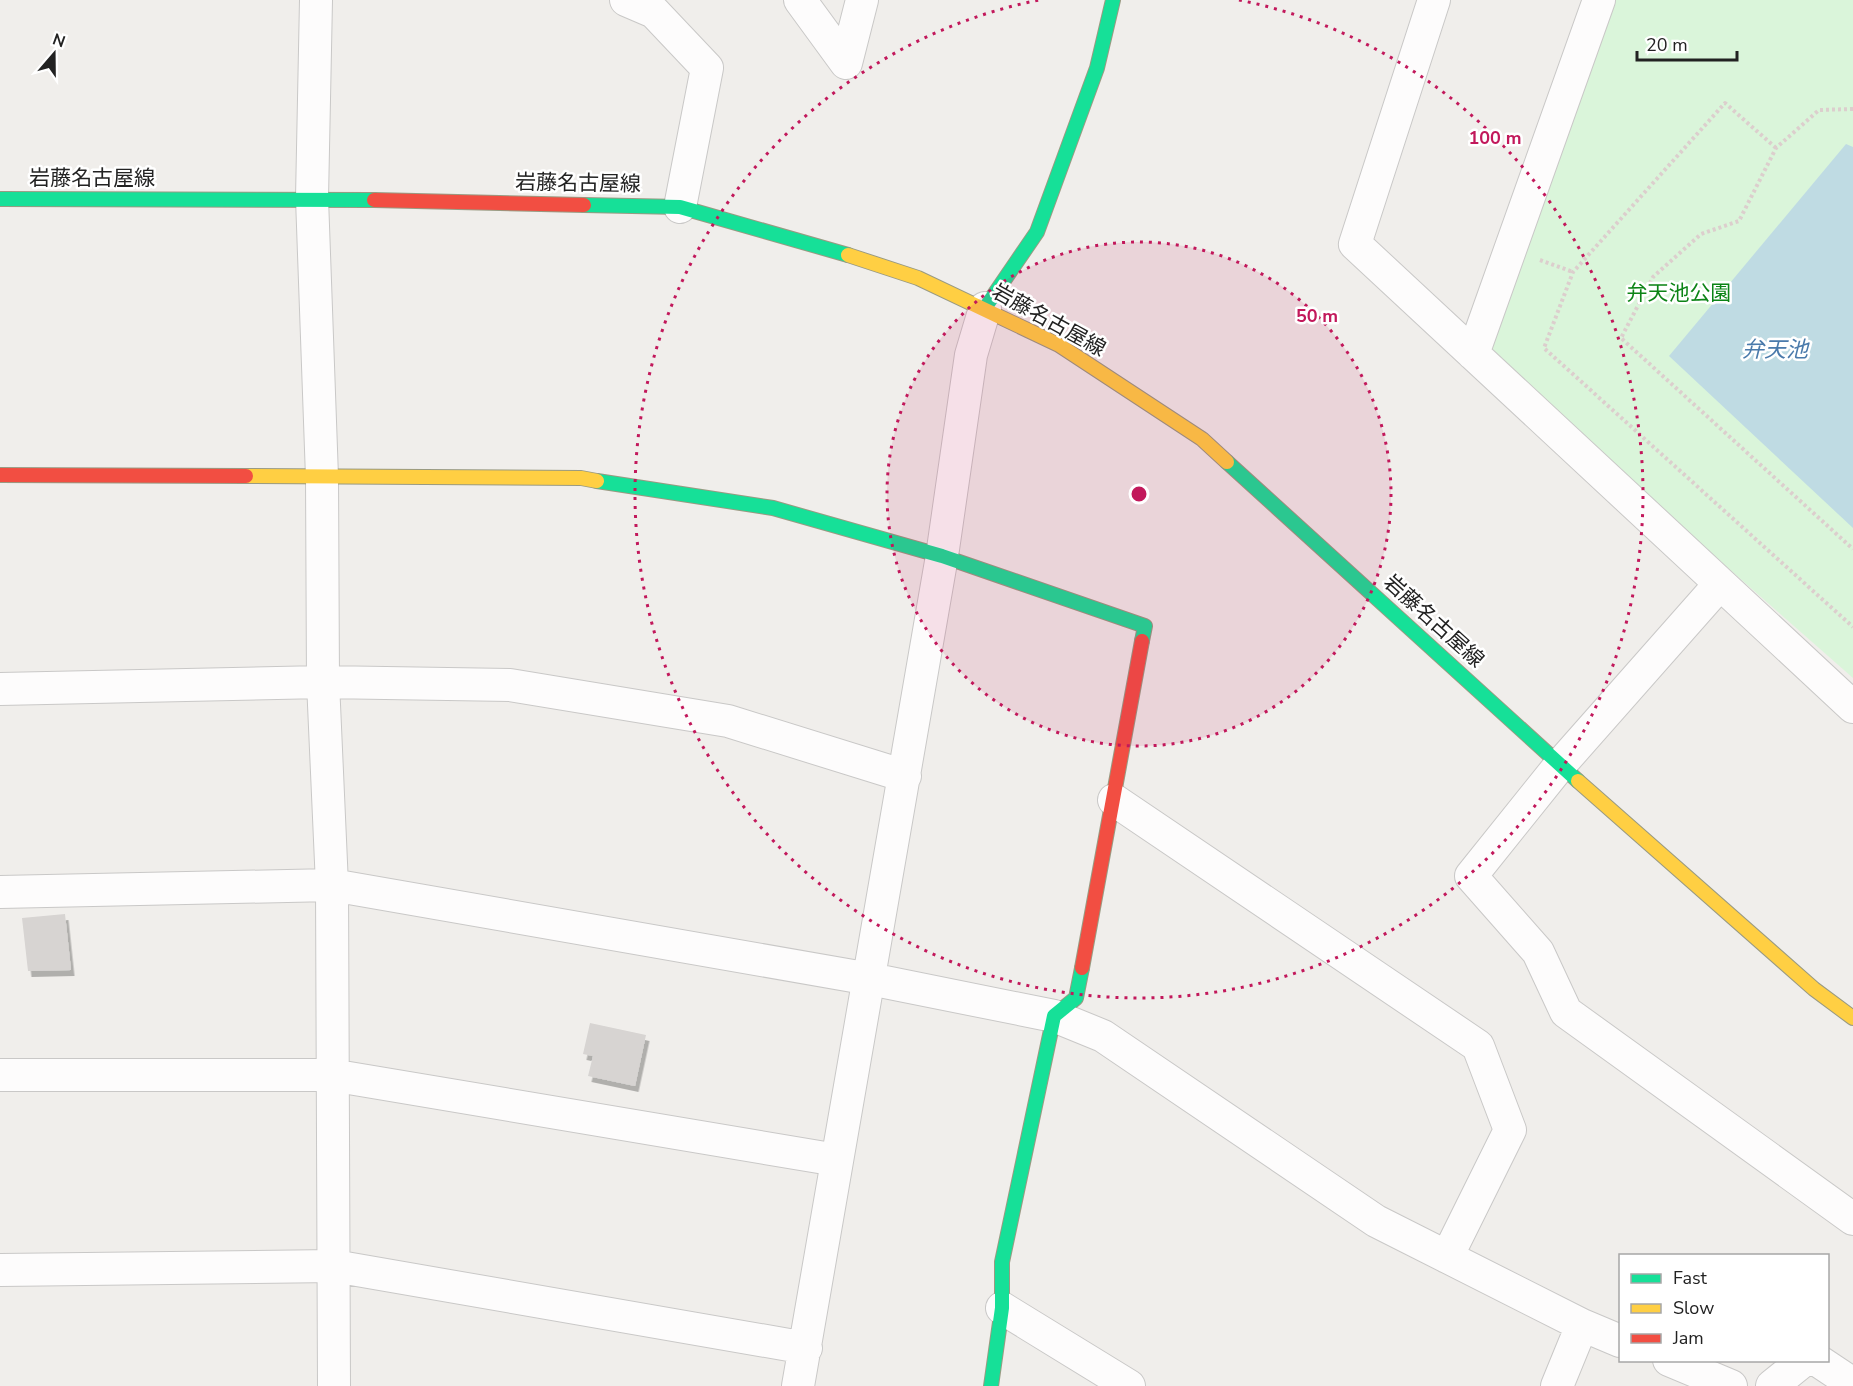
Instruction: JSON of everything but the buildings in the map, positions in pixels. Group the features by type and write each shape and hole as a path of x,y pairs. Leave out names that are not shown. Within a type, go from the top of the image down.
{"street":[{"path":"316,0 312,198 322,477 323,682 332,885 334,1386"},
{"path":"626,0 654,12 707,68 680,207"},
{"path":"800,0 846,63 862,0"},
{"path":"798,1386 906,776 942,556 971,355 985,308 1037,232 1097,68 1113,0"},
{"path":"1434,0 1355,244 1719,585 1853,707"},
{"path":"1473,354 1599,0"},
{"name":"岩藤名古屋線","path":"0,199 312,198 680,207 825,247 918,278 1059,345 1202,439 1560,765 1814,989 1853,1018"},
{"path":"0,475 581,478 773,508 942,556 1145,626 1076,998 1053,1016 1002,1262 1002,1308 991,1386"},
{"path":"1719,585 1560,765 1471,876 1538,952 1566,1012 1853,1219"},
{"path":"0,689 323,682 510,685 728,721 906,776"},
{"path":"1114,800 1478,1046 1510,1130 1447,1257"},
{"path":"0,892 332,885 870,979 1053,1016 1103,1036 1376,1221 1582,1325 1619,1341"},
{"path":"0,1075 331,1075 837,1160"},
{"path":"0,1270 334,1266 806,1348"},
{"path":"1002,1308 1130,1386"},
{"path":"1557,1386 1582,1325"},
{"path":"1674,1362 1731,1386"},
{"path":"1772,1386 1802,1362"},
{"path":"1820,1362 1853,1384"}],"path":[{"path":"1776,148 1725,103 1573,272 1544,348 1853,627"},
{"path":"1853,108 1819,110 1776,148 1739,221 1701,234 1653,277 1621,338 1853,549"}],"green space":[{"name":"弁天池公園","path":"1606,0 1853,0 1853,678 1476,346"}],"water":[{"name":"弁天池","path":"1846,144 1853,147 1853,528 1669,356"}],"traffic: fast":[{"path":"985,308 1037,232 1097,68 1113,0"},
{"path":"0,199 374,200"},
{"path":"584,205 680,207 848,255"},
{"path":"1227,462 1578,781"},
{"path":"597,481 773,508 942,556 1145,626 1142,641"},
{"path":"991,1386 1002,1308 1002,1262 1054,1016 1076,998 1082,968"}],"traffic: slow":[{"path":"848,255 918,278 1059,345 1202,439 1227,462"},
{"path":"246,476 581,478 597,481"},
{"path":"1578,781 1814,989 1853,1018"}],"traffic: jam":[{"path":"374,200 584,205"},
{"path":"0,475 246,476"},
{"path":"1082,968 1142,641"}]}
